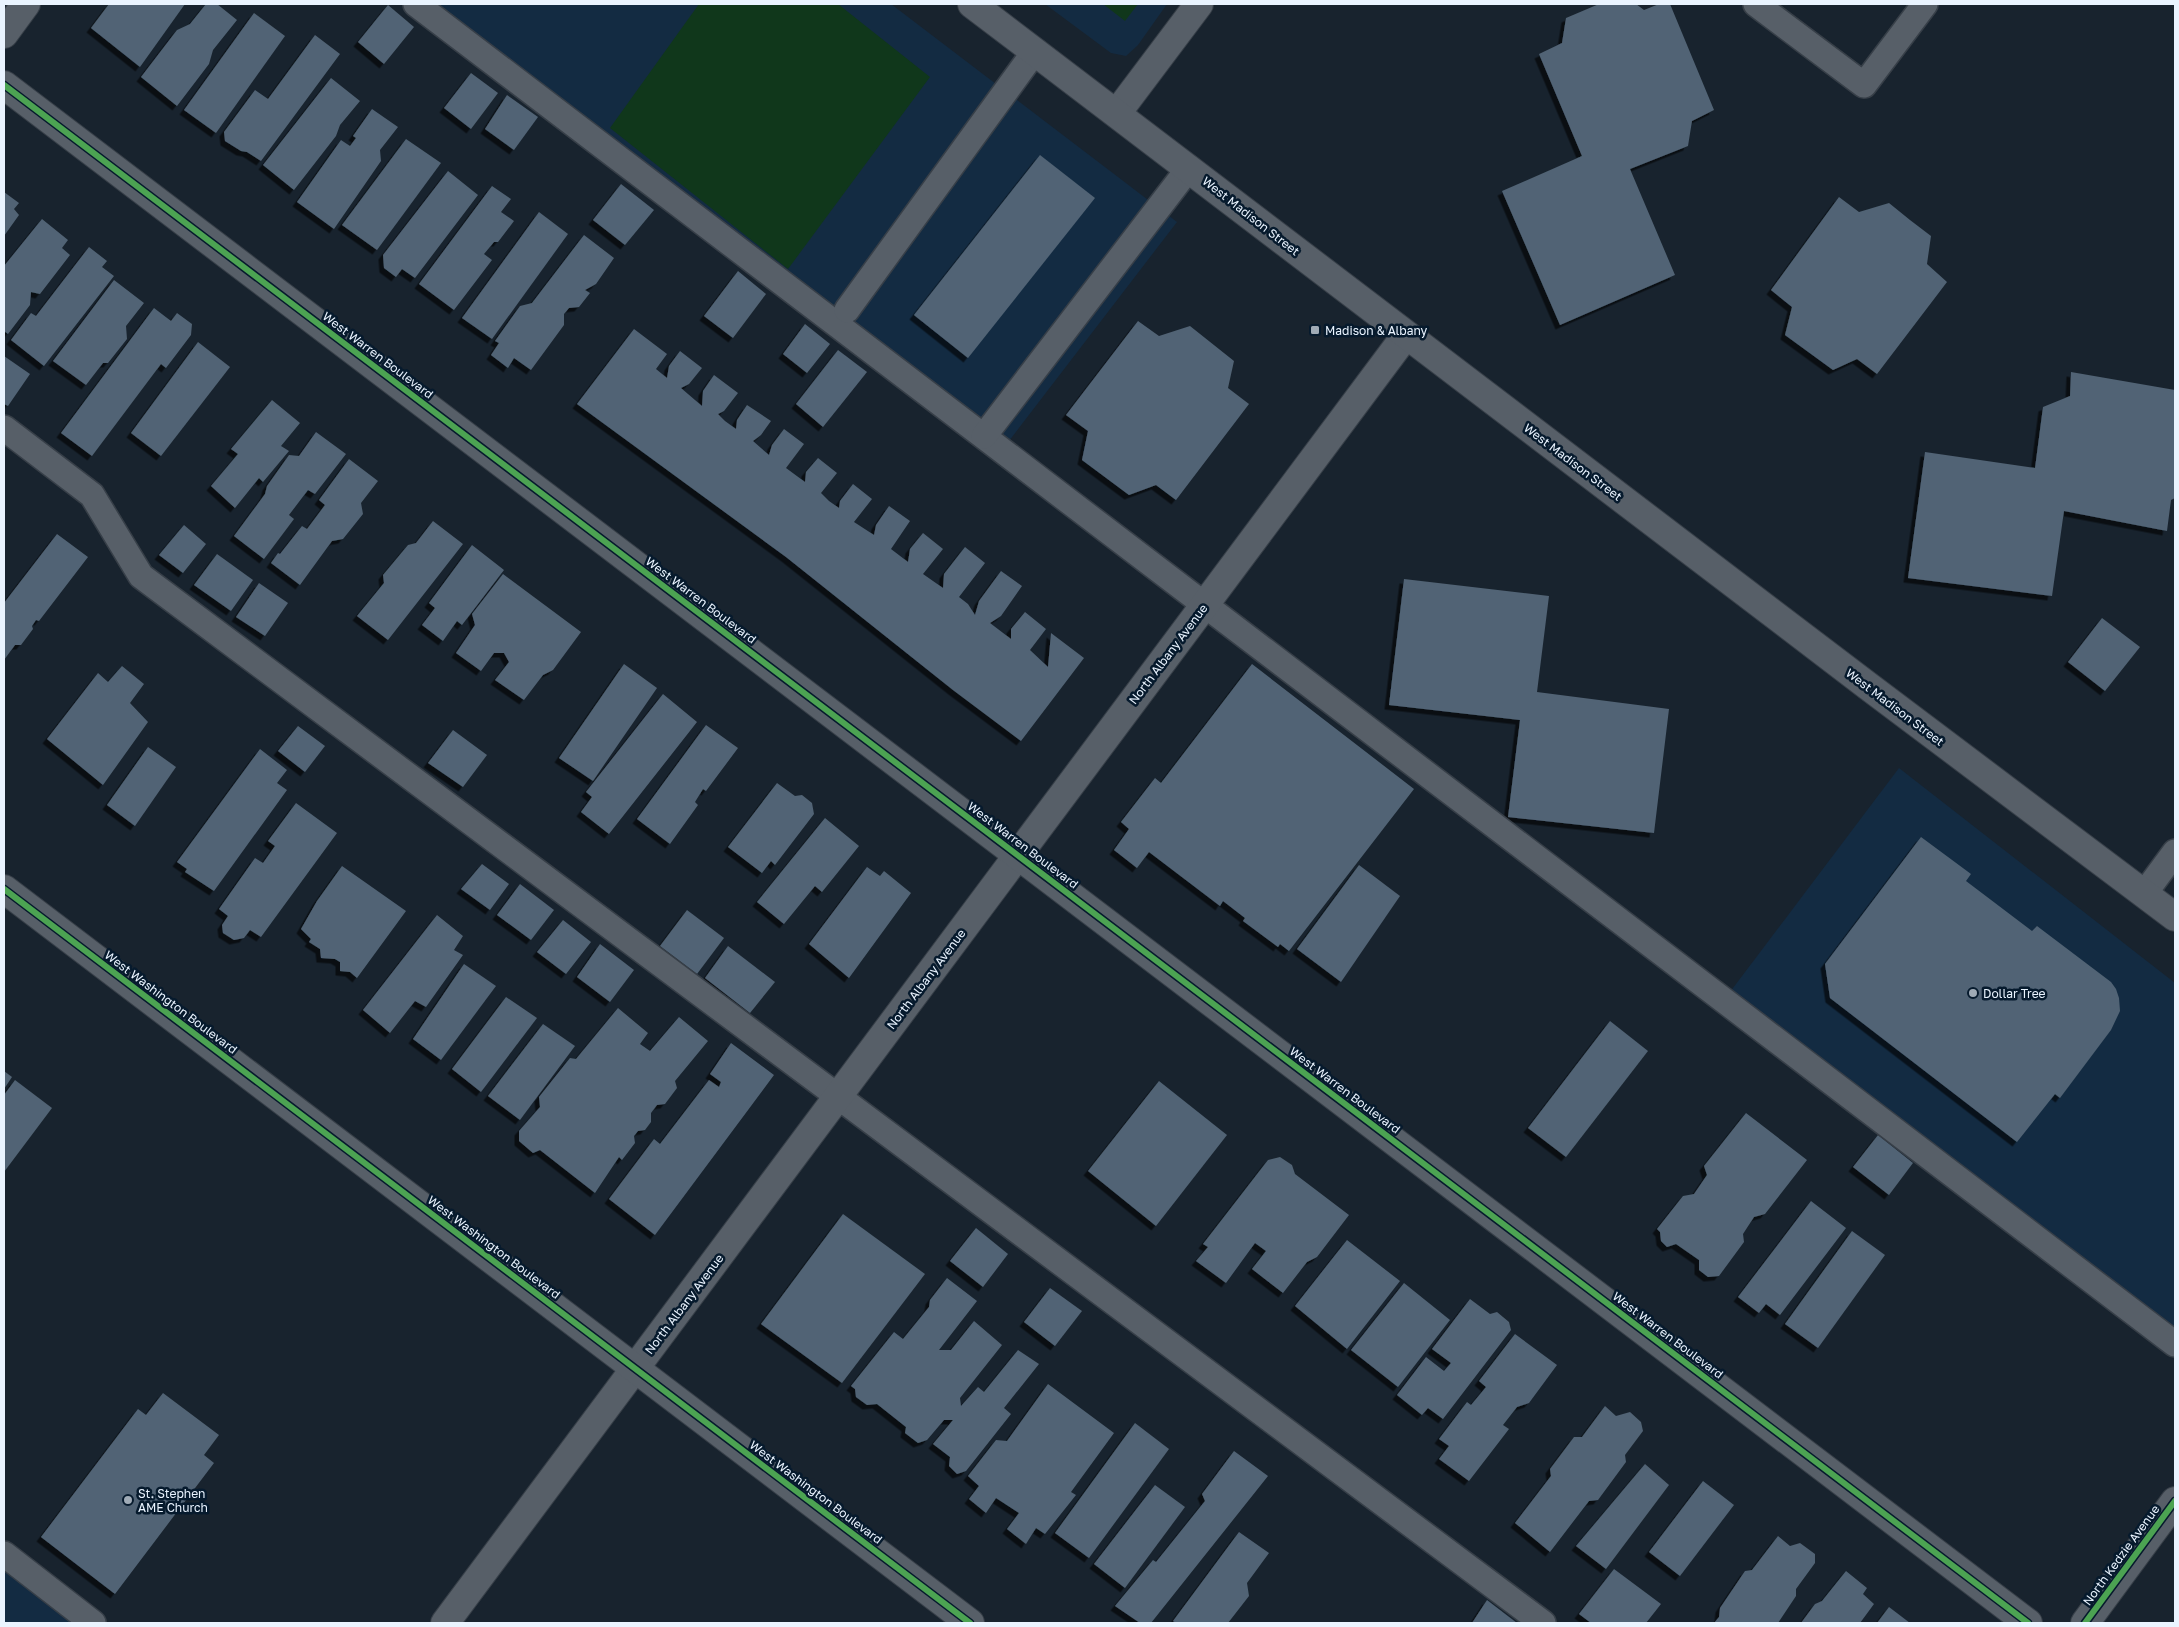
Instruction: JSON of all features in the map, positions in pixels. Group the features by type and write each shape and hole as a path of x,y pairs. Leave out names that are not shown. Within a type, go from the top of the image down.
{"street":[{"path":"4,34 26,4"},
{"name":"West Madison Street","path":"972,4 2175,917"},
{"path":"1117,113 1199,4"},
{"name":"West Warren Boulevard","path":"4,85 2028,1623"},
{"name":"North Albany Avenue","path":"445,1623 1406,335"},
{"name":"West Washington Boulevard","path":"4,889 970,1623"},
{"name":"North Kedzie Avenue","path":"2085,1623 2175,1501"}],"lane":[{"path":"416,4 2175,1344"},
{"path":"1756,4 1864,85 1925,4"},
{"path":"847,310 1035,51"},
{"path":"984,436 1189,168"},
{"path":"4,428 92,495 141,576 1543,1623"},
{"path":"2144,894 2175,852"},
{"path":"4,1554 93,1623"}],"shaded area":[{"path":"416,4 891,4 1177,222 1002,450"},
{"path":"1045,4 1167,4 1138,45 1126,56 1111,53"},
{"path":"1899,768 2175,983 2175,1344 1724,1000"},
{"path":"4,1554 93,1623 4,1623"}],"green space":[{"path":"699,4 838,4 930,77 788,269 610,128"},
{"path":"1103,4 1138,4 1125,21"}],"building":[{"path":"109,4 185,4 140,67 91,28"},
{"path":"206,4 217,4 237,20 213,50 209,64 177,106 141,77 177,30 190,24"},
{"path":"1599,4 1636,4 1644,10 1659,4 1670,4 1714,110 1692,121 1688,146 1630,169 1675,275 1560,325 1502,191 1582,156 1539,54 1562,43 1566,18"},
{"path":"388,5 414,27 384,64 358,42"},
{"path":"254,13 285,36 216,133 184,110"},
{"path":"315,35 340,54 261,161 225,141 224,132 255,90 268,99"},
{"path":"471,73 498,93 471,129 444,108"},
{"path":"331,78 360,101 340,125 336,136 294,190 263,165"},
{"path":"507,95 538,117 514,150 485,129"},
{"path":"372,109 398,127 380,150 381,161 334,229 297,202 341,140 350,146 356,138 353,136"},
{"path":"406,139 441,163 377,250 342,225"},
{"path":"1040,155 1095,198 968,358 914,315"},
{"path":"448,171 478,195 415,278 402,269 396,277 384,268 383,255"},
{"path":"621,184 654,210 625,245 593,220"},
{"path":"492,186 511,199 501,212 514,221 498,242 494,242 484,254 492,260 454,310 419,284"},
{"path":"4,192 19,203 14,209 19,215 4,236"},
{"path":"1839,197 1859,212 1889,203 1931,236 1927,264 1947,282 1877,374 1857,359 1833,370 1785,335 1792,307 1771,290"},
{"path":"539,212 568,234 492,339 462,318"},
{"path":"42,219 68,240 62,248 70,255 40,294 31,292 30,305 8,334 4,331 4,266"},
{"path":"584,235 614,258 596,284 585,290 590,293 579,307 569,308 564,314 564,325 531,370 514,358 508,368 491,355 499,343 495,341 520,306 532,303"},
{"path":"89,247 107,261 102,267 114,276 44,366 11,340 31,313 36,316"},
{"path":"738,271 766,294 733,338 704,316"},
{"path":"114,280 144,303 126,326 127,339 108,363 103,363 86,385 53,361"},
{"path":"154,308 171,321 177,313 192,324 191,335 166,368 161,364 92,456 61,433"},
{"path":"1138,321 1159,336 1190,326 1234,361 1228,388 1249,404 1176,500 1156,485 1129,495 1082,460 1088,431 1066,415"},
{"path":"805,324 830,344 807,373 783,354"},
{"path":"634,329 667,354 656,369 667,378 669,366 680,351 702,368 689,384 681,388 702,406 703,391 714,375 738,393 724,411 718,414 736,429 737,420 747,405 771,421 761,435 753,441 769,455 772,445 784,429 804,444 786,468 805,482 806,472 818,458 837,473 821,493 829,501 839,508 840,501 853,484 872,499 854,522 874,535 876,525 889,506 910,521 891,549 908,562 910,549 923,533 943,549 923,574 943,588 944,574 965,547 985,563 959,597 968,604 975,615 979,601 1001,571 1022,586 1001,616 990,623 1011,639 1011,629 1025,612 1046,629 1030,650 1048,667 1051,633 1084,658 1021,741 953,690 786,557 577,404"},
{"path":"198,342 230,367 161,456 131,433"},
{"path":"838,350 867,372 823,427 796,404"},
{"path":"4,356 30,374 8,406 4,404"},
{"path":"2071,372 2175,390 2175,498 2171,500 2167,531 2064,511 2052,596 1908,578 1925,452 2035,468 2043,407 2070,396"},
{"path":"272,400 300,423 281,446 289,451 263,482 259,478 235,508 211,486 238,454 231,449"},
{"path":"316,432 346,454 315,494 308,490 289,515 294,519 264,559 234,536 265,494 267,486 289,455 299,456"},
{"path":"349,459 378,481 361,503 363,514 343,539 332,541 300,585 271,563 302,526 307,529 325,505 319,500"},
{"path":"433,521 463,544 388,640 357,616 384,583 383,575 408,545 416,543"},
{"path":"184,525 206,544 183,573 159,555"},
{"path":"57,534 88,557 39,621 36,620 32,626 33,629 21,645 15,645 4,660 4,603"},
{"path":"472,545 504,570 462,625 457,621 443,641 422,625 435,608 429,603"},
{"path":"217,554 253,580 231,611 194,585"},
{"path":"503,574 581,632 553,670 543,675 524,700 495,680 509,662 504,653 494,653 481,671 456,653 475,625 472,614"},
{"path":"1404,579 1549,596 1537,692 1669,709 1654,833 1508,817 1520,720 1389,705"},
{"path":"259,583 288,603 265,636 236,617"},
{"path":"2102,618 2140,647 2105,691 2068,662"},
{"path":"624,664 657,688 593,781 559,758"},
{"path":"1252,664 1414,789 1289,951 1280,944 1278,947 1243,921 1245,918 1223,901 1220,906 1149,852 1137,868 1114,850 1129,829 1121,822 1155,778 1161,783"},
{"path":"122,666 144,684 130,703 148,722 103,785 47,739 98,673 108,682"},
{"path":"663,694 697,722 609,834 581,812 592,797 586,792"},
{"path":"706,725 738,748 706,791 703,789 695,802 698,805 670,844 637,819"},
{"path":"298,726 325,746 305,772 278,751"},
{"path":"453,730 487,755 463,787 428,763"},
{"path":"148,747 176,767 135,826 107,805"},
{"path":"260,749 287,770 277,783 287,790 214,891 185,872 187,869 177,862"},
{"path":"777,783 795,796 802,795 812,803 814,814 775,865 771,861 762,873 728,847"},
{"path":"296,803 337,833 261,937 250,930 244,938 234,940 223,933 222,925 228,916 219,909 255,858 263,863 275,846 268,841"},
{"path":"825,818 859,846 822,892 815,886 784,924 757,902"},
{"name":"Dollar Tree","path":"1921,837 1971,874 1966,881 2032,931 2037,926 2111,982 2119,998 2120,1011 2111,1030 2060,1098 2055,1094 2017,1142 1830,998 1825,964"},
{"path":"482,864 509,884 490,910 461,889"},
{"path":"1359,865 1400,896 1341,982 1297,949"},
{"path":"342,866 406,911 357,978 350,972 340,971 340,962 335,959 321,958 320,949 309,942 311,939 301,929 317,901"},
{"path":"867,867 880,876 884,871 911,893 849,978 809,944"},
{"path":"520,884 554,910 531,940 497,915"},
{"path":"687,910 724,938 697,974 660,946"},
{"path":"437,915 463,936 454,950 463,955 426,1007 415,1001 390,1033 363,1010"},
{"path":"563,920 591,942 566,974 537,952"},
{"path":"600,944 634,970 610,1002 577,977"},
{"path":"728,946 775,982 750,1013 705,978"},
{"path":"464,964 496,986 441,1060 413,1039"},
{"path":"506,997 537,1018 481,1092 452,1069"},
{"path":"618,1008 648,1033 640,1044 650,1051 679,1017 708,1041 675,1081 677,1088 665,1104 657,1105 651,1113 651,1122 645,1130 638,1131 634,1136 635,1143 622,1160 619,1157 595,1193 540,1150 533,1153 519,1141 519,1131 540,1107 539,1097 570,1058 576,1059"},
{"path":"1610,1021 1648,1051 1566,1157 1528,1128"},
{"path":"543,1024 575,1046 520,1120 488,1096"},
{"path":"731,1043 774,1075 655,1235 609,1199 654,1139 660,1144 709,1080 719,1087 721,1082 710,1074"},
{"path":"4,1071 12,1077 4,1089"},
{"path":"15,1080 52,1108 4,1172 4,1095"},
{"path":"1159,1081 1227,1135 1156,1226 1088,1171"},
{"path":"1746,1113 1807,1160 1765,1214 1754,1217 1743,1234 1744,1242 1719,1276 1708,1277 1699,1270 1699,1260 1676,1244 1667,1247 1661,1241 1660,1232 1657,1229 1683,1196 1694,1194 1707,1175 1704,1166"},
{"path":"1878,1135 1913,1163 1889,1195 1853,1167"},
{"path":"1280,1157 1292,1165 1295,1174 1349,1215 1317,1257 1307,1262 1283,1293 1252,1269 1266,1251 1255,1243 1226,1283 1196,1261 1208,1247 1203,1244 1268,1160"},
{"path":"1811,1201 1846,1228 1780,1315 1766,1304 1759,1313 1738,1297"},
{"path":"843,1214 925,1274 842,1383 761,1324"},
{"path":"976,1228 1008,1254 983,1287 950,1261"},
{"path":"1852,1231 1885,1255 1818,1348 1785,1324"},
{"path":"1347,1240 1400,1281 1347,1349 1295,1306"},
{"path":"947,1278 977,1301 939,1350 951,1350 974,1321 1002,1345 960,1398 961,1406 978,1387 984,1392 1018,1350 1039,1364 1004,1408 1011,1414 966,1471 957,1474 949,1466 950,1457 933,1444 953,1420 944,1420 927,1440 918,1443 905,1433 906,1427 877,1404 867,1405 856,1397 855,1389 851,1386 894,1332 903,1339 929,1307 930,1300"},
{"path":"1404,1283 1450,1320 1398,1387 1351,1350"},
{"path":"1050,1288 1082,1311 1055,1346 1024,1322"},
{"path":"1470,1299 1490,1314 1497,1312 1509,1322 1511,1330 1443,1419 1428,1408 1422,1415 1397,1395 1426,1357 1444,1371 1451,1363 1432,1349"},
{"path":"1515,1334 1557,1365 1529,1403 1517,1407 1503,1425 1509,1429 1469,1481 1439,1459 1449,1446 1439,1439 1467,1402 1471,1405 1486,1387 1479,1381"},
{"path":"1048,1384 1114,1433 1071,1492 1076,1495 1045,1534 1036,1528 1026,1544 1007,1529 1019,1513 996,1498 986,1513 969,1499 979,1486 968,1476 996,1440 1007,1441"},
{"name":"St. Stephen AME Church","path":"163,1393 219,1435 204,1455 214,1463 115,1594 41,1537 138,1409 146,1415"},
{"path":"1605,1406 1616,1416 1630,1412 1641,1422 1643,1431 1625,1455 1626,1462 1598,1500 1589,1501 1550,1552 1515,1523 1551,1476 1550,1469 1574,1437 1582,1437"},
{"path":"1135,1423 1169,1449 1089,1558 1055,1533"},
{"path":"1234,1451 1268,1476 1151,1623 1140,1623 1115,1606 1153,1560 1156,1562 1205,1501 1202,1494"},
{"path":"1645,1464 1669,1485 1606,1569 1576,1546"},
{"path":"1703,1481 1734,1505 1680,1576 1649,1552"},
{"path":"1155,1485 1185,1507 1125,1588 1094,1564"},
{"path":"1239,1532 1269,1553 1247,1583 1249,1596 1228,1623 1176,1623 1173,1621"},
{"path":"1778,1536 1790,1546 1800,1543 1815,1554 1815,1563 1796,1589 1796,1596 1778,1623 1714,1623 1719,1617 1720,1608 1745,1571 1752,1570"},
{"path":"1614,1569 1661,1604 1646,1623 1591,1623 1579,1614"},
{"path":"1846,1571 1867,1588 1863,1594 1874,1604 1860,1623 1801,1623 1815,1604 1822,1601"},
{"path":"1487,1600 1517,1623 1472,1623"},
{"path":"1889,1607 1910,1623 1877,1623"}],"cycle path":[{"path":"4,85 2028,1623"},
{"path":"4,889 970,1623"},
{"path":"2085,1623 2175,1501"}],"place":[{"name":"Madison & Albany","path":"1315,330"},
{"name":"Dollar Tree","path":"1973,993"},
{"name":"St. Stephen AME Church","path":"128,1500"}]}
